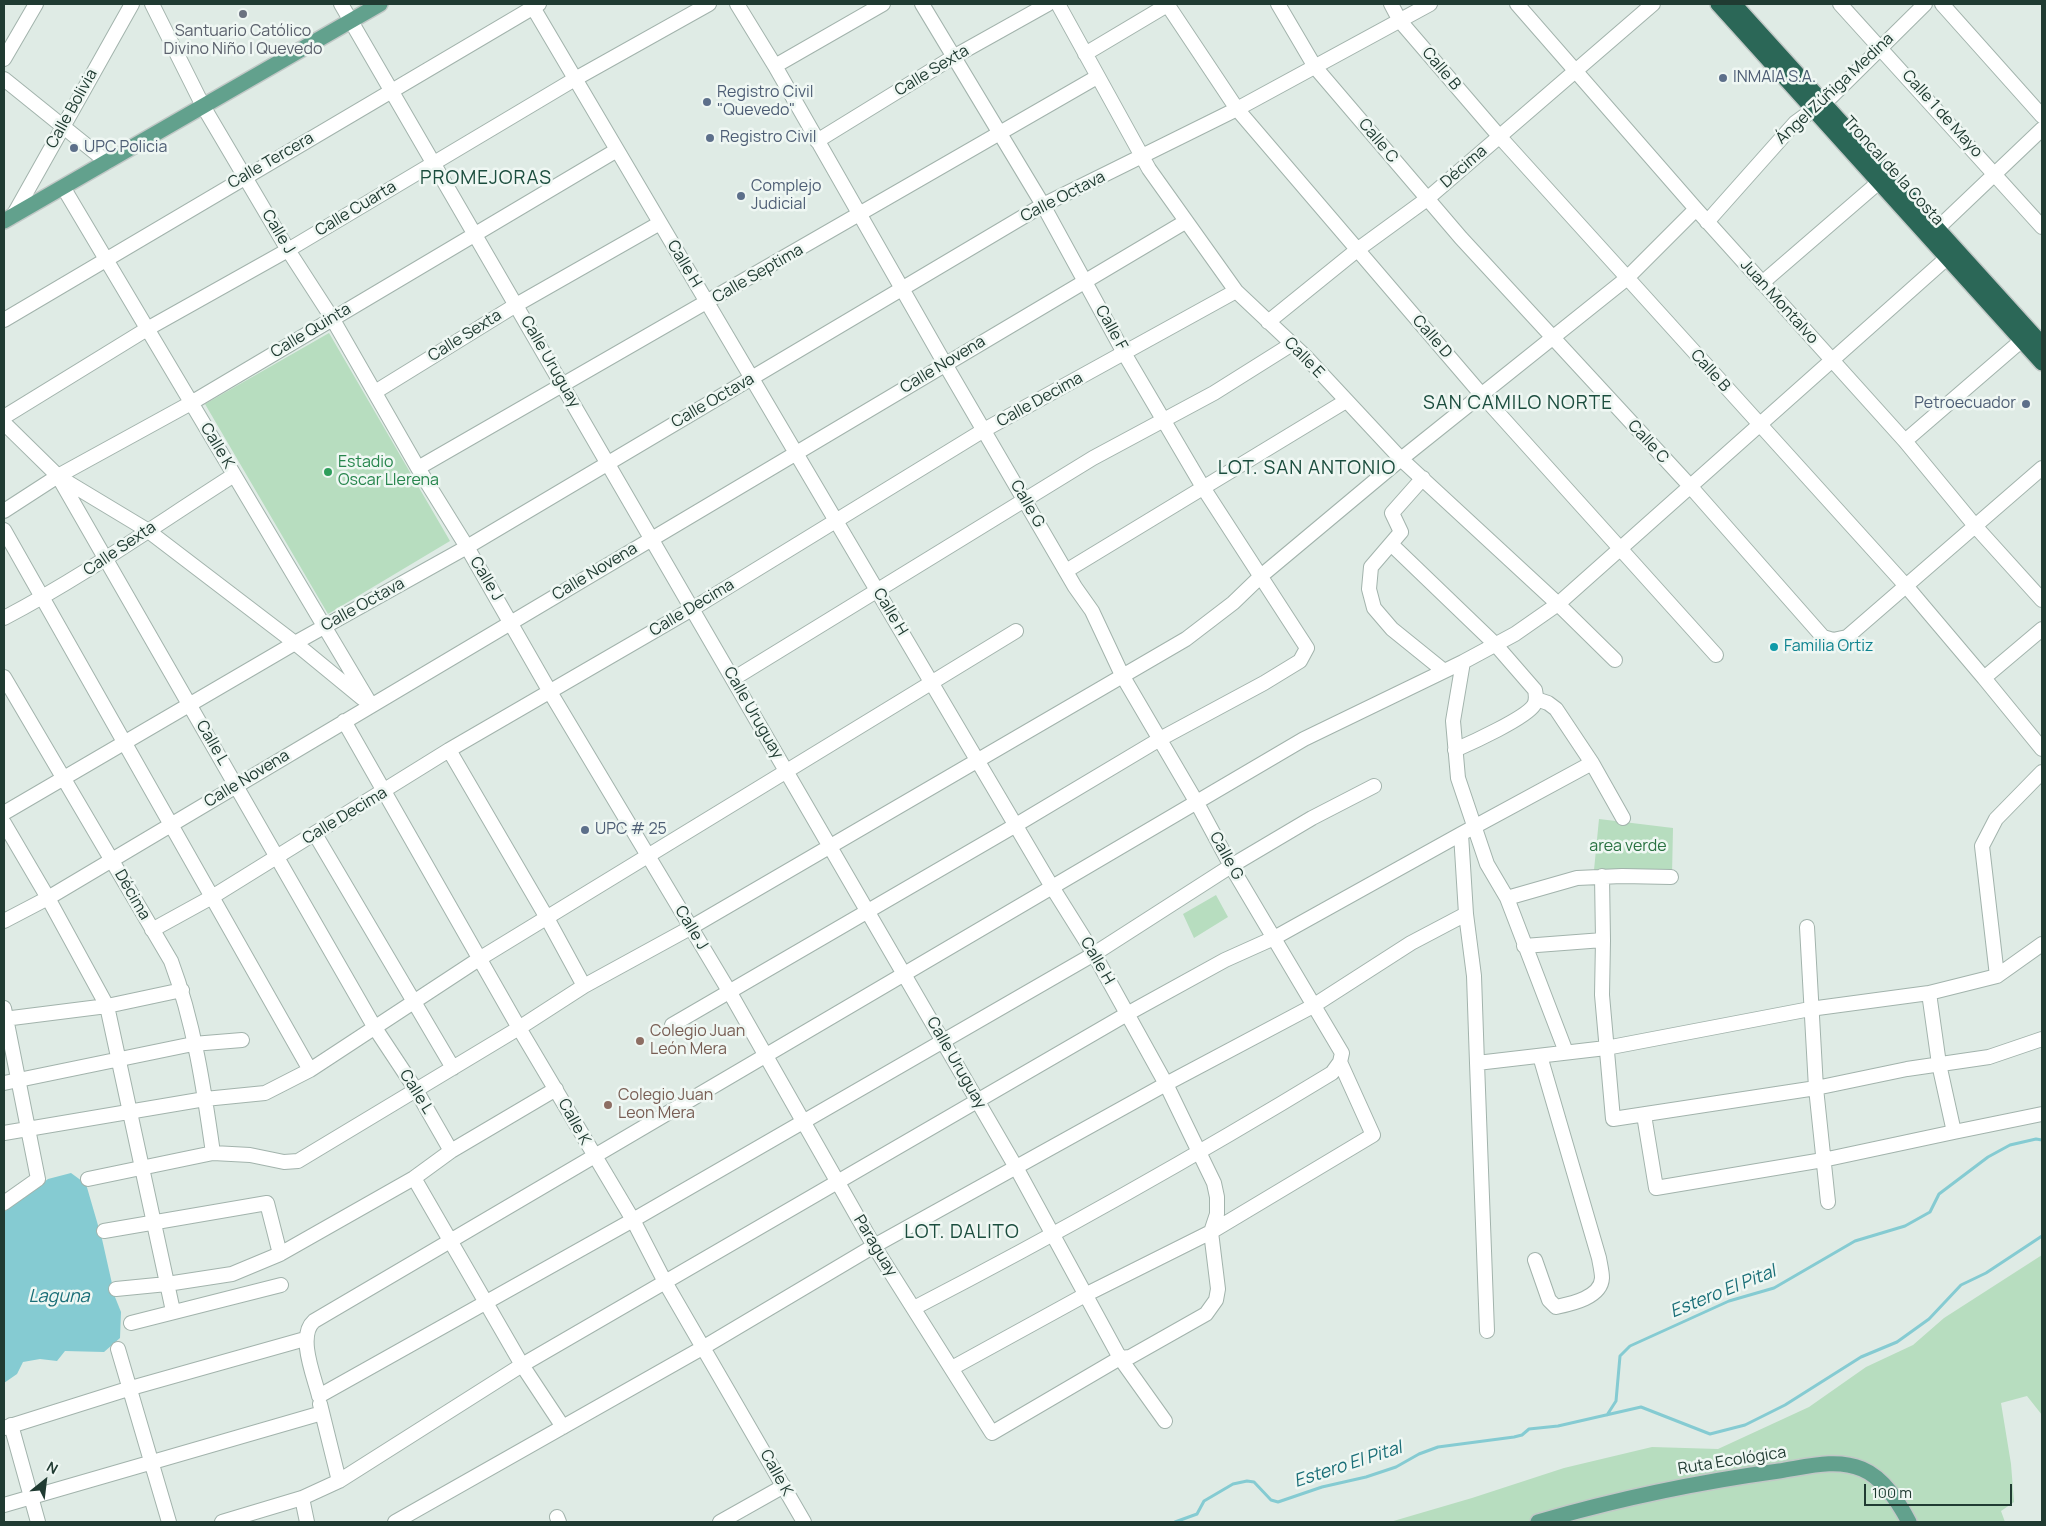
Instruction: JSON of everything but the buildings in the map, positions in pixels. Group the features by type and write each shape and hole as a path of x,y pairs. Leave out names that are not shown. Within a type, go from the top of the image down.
{"highway":[{"name":"Troncal de la Costa","path":"1718,4 1938,228 2027,335 2042,363"},
{"name":"Troncal de la Costa","path":"1734,4 1879,182 1948,257 2027,335 2042,344"}],"main road":[{"path":"9,218 380,4"},
{"name":"Ruta Ecológica","path":"1538,1522 1601,1503 1723,1479 1818,1464 1843,1465 1862,1469 1878,1480 1894,1498 1908,1522"}],"street":[{"path":"4,59 36,4"},
{"name":"Calle Bolivia","path":"9,218 132,4"},
{"name":"Calle J","path":"152,4 203,106 288,250 332,318 418,468 511,622 550,692 766,1054"},
{"name":"Calle Uruguay","path":"342,4 1017,1168 1120,1358 1165,1421"},
{"name":"Calle Cuarta","path":"4,417 147,329 288,250 575,79 709,4"},
{"name":"Calle G","path":"737,4 775,66 1024,500 1092,611 1122,675 1198,803 1231,866 1342,1053 1340,1062 1373,1135 1211,1232"},
{"path":"775,66 884,4"},
{"name":"Calle F","path":"922,4 1043,205 1124,353 1166,421 1204,489 1307,648 1300,661 1160,739"},
{"name":"Calle Sexta","path":"817,140 955,56 1048,4"},
{"name":"Calle E","path":"1058,4 1096,77 1142,158 1185,222 1236,291 1292,344 1401,459 1616,660"},
{"path":"1085,54 1168,4"},
{"name":"Calle D","path":"1168,4 1237,109 1481,394 1716,655"},
{"name":"Calle C","path":"1278,4 1315,67 1427,199 1553,340 1690,486 1826,638 1837,640 1847,637 1976,528 2042,468"},
{"name":"Calle B","path":"1391,4 1400,21 1499,136 1626,279 1907,587 2042,749"},
{"name":"Calle Octava","path":"4,813 295,642 467,547 1043,205 1142,158 1237,109 1430,4"},
{"name":"Juan Montalvo","path":"1516,4 1707,222 1905,441 1976,528 2042,600"},
{"name":"Décima","path":"1268,322 1357,250 1427,199 1653,4"},
{"name":"Calle 1 de Mayo","path":"1840,4 1881,47 2042,227"},
{"name":"Ángel Zúñiga Medina","path":"1707,222 1795,123 1832,96 1925,4"},
{"path":"1942,4 2042,116"},
{"name":"Calle H","path":"534,5 575,79 1052,887 1094,954 1166,1084 1214,1183 1217,1197 1217,1214 1211,1232"},
{"name":"Calle Tercera","path":"4,320 534,5"},
{"name":"Calle Septima","path":"418,468 708,303 860,215 999,131 1096,77"},
{"path":"4,79 107,162"},
{"path":"1938,228 1994,172 2042,129"},
{"name":"Calle Quinta","path":"4,511 58,476 191,403 617,150"},
{"path":"1762,283 1879,182"},
{"name":"Calle K","path":"63,187 371,705"},
{"path":"88,1179 213,1153 250,1155 284,1162 298,1161 519,1028 584,986 690,928 977,759 1186,639 1233,603 1261,576 1401,459 1481,394 1553,340 1626,279 1696,209"},
{"name":"Calle Novena","path":"4,921 48,898 1185,222"},
{"name":"Calle Sexta","path":"375,392 516,305 660,223"},
{"path":"339,1481 305,1339 308,1328 314,1321 1304,739 1463,662 1558,604 1948,257"},
{"name":"Calle Decima","path":"152,930 212,897 449,750 692,608 984,430 1236,291"},
{"path":"1905,441 2027,335"},
{"path":"733,679 1093,458 1166,421 1292,344"},
{"path":"1066,571 1204,489 1346,401"},
{"name":"Calle L","path":"4,423 58,476 278,856 375,1028 416,1090 451,1151"},
{"name":"Calle Sexta","path":"4,618 106,560 147,530 234,475"},
{"path":"58,476 147,530 295,642 371,705"},
{"path":"1422,478 1392,513 1401,532 1371,567 1369,589 1375,612 1392,629 1444,671"},
{"path":"4,530 310,1070"},
{"path":"1391,544 1495,644 1533,685 1536,699 1528,711 1476,741 1455,750"},
{"path":"1984,678 2042,628"},
{"path":"4,1133 205,1099 265,1093 310,1070 479,959 648,854 1016,631"},
{"path":"1463,662 1453,721 1458,778 1487,864 1507,898 1566,1052"},
{"name":"Décima","path":"4,677 171,961 182,990 205,1099 213,1153"},
{"path":"1536,699 1548,702 1556,709 1592,763 1623,818"},
{"name":"Calle K","path":"344,721 593,1156 633,1220 665,1282 804,1522"},
{"path":"672,1025 729,990 1016,826 1160,739"},
{"path":"449,750 547,918 584,986"},
{"path":"222,1522 302,1498 339,1481 522,1365 1127,1014 1225,960 1274,938 1592,763"},
{"path":"1997,976 1982,846 1996,819 2042,772"},
{"path":"319,1396 633,1220 802,1120 1094,954 1231,866 1312,818 1374,786"},
{"path":"4,823 48,898 107,1006 173,1311"},
{"path":"316,834 453,1068"},
{"path":"1461,834 1466,914 1474,976 1487,1331"},
{"path":"1507,898 1577,878 1602,876 1671,877"},
{"path":"1602,876 1602,995 1612,1117 1616,1120 1816,1088 1939,1064 1989,1057 2042,1039"},
{"path":"395,1522 704,1347 874,1246 1166,1084 1313,1006 1412,943 1466,914"},
{"path":"1807,927 1810,1009 1816,1088 1828,1202"},
{"path":"1524,946 1603,940"},
{"path":"1477,1063 1606,1048 1810,1009 1929,993 1997,976 2042,944"},
{"path":"4,1204 38,1179 5,1015 107,1006 182,990"},
{"path":"1929,993 1939,1064 1954,1132"},
{"path":"4,1083 193,1044 242,1040"},
{"name":"Paraguay","path":"766,1054 874,1246 992,1433 1120,1358"},
{"path":"1535,1260 1549,1300 1556,1307 1586,1298 1600,1286 1602,1279 1599,1258 1540,1056"},
{"path":"914,1308 1053,1236 1200,1153 1332,1073 1340,1062"},
{"path":"116,1289 167,1284 232,1274 280,1254 414,1178 451,1151 556,1089"},
{"path":"1644,1115 1656,1188 1823,1160 2042,1114"},
{"path":"414,1178 522,1365 563,1427"},
{"path":"104,1230 267,1203 280,1254"},
{"path":"952,1368 1085,1295 1211,1232 1218,1288 1216,1300 1206,1314 1130,1357 1120,1358"},
{"path":"131,1323 281,1285"},
{"path":"38,1522 32,1496 7,1427 131,1388 305,1339"},
{"path":"118,1349 169,1522"},
{"path":"4,1504 322,1414"},
{"path":"720,1522 784,1486"},
{"path":"302,1498 307,1522"}],"green space":[{"name":"Estadio Oscar Llerena","path":"329,333 450,541 328,614 205,404"},
{"name":"area verde","path":"1599,819 1673,828 1672,875 1594,870"},
{"path":"1216,895 1228,917 1194,938 1183,914"},
{"path":"2042,1255 2042,1415 2027,1396 2001,1403 2011,1464 2014,1502 2001,1511 2005,1522 1390,1522 1564,1468 1652,1447 1718,1449 1809,1407 1866,1367 1913,1345 1944,1318"}],"water":[{"name":"Laguna","path":"71,1173 86,1184 102,1239 115,1297 121,1312 120,1338 104,1352 65,1351 57,1361 40,1359 23,1362 17,1374 4,1383 4,1212 48,1179"}],"waterway":[{"name":"Estero El Pital","path":"1607,1415 1616,1401 1620,1356 1630,1346 1729,1301 1774,1288 1855,1241 1905,1226 1930,1212 1939,1194 1988,1157 2010,1145 2036,1139 2042,1140"},
{"name":"Estero El Pital","path":"1175,1522 1197,1514 1204,1501 1233,1484 1247,1481 1254,1482 1271,1500 1278,1502 1322,1487 1366,1477 1396,1467 1419,1454 1438,1447 1514,1437 1522,1435 1529,1429 1558,1426 1641,1407 1710,1434 1745,1425 1785,1405 1861,1357 1897,1342 1929,1319 1961,1285 1986,1273 2042,1236"}],"place":[{"name":"Santuario Católico Divino Niño | Quevedo","path":"243,14"},
{"name":"INMAIA S.A.","path":"1723,78"},
{"name":"Registro Civil \"Quevedo\"","path":"707,102"},
{"name":"Registro Civil","path":"710,138"},
{"name":"UPC Policia","path":"74,148"},
{"name":"Complejo Judicial","path":"741,196"},
{"name":"Petroecuador","path":"2026,404"},
{"name":"Estadio Oscar Llerena","path":"328,472"},
{"name":"Familia Ortiz","path":"1774,647"},
{"name":"UPC # 25","path":"585,830"},
{"name":"Colegio Juan León Mera","path":"640,1041"},
{"name":"Colegio Juan Leon Mera","path":"608,1105"}],"district":[{"name":"PROMEJORAS","path":"486,179"},
{"name":"SAN CAMILO NORTE","path":"1518,404"},
{"name":"LOT. SAN ANTONIO","path":"1307,469"},
{"name":"LOT. DALITO","path":"962,1233"}]}
